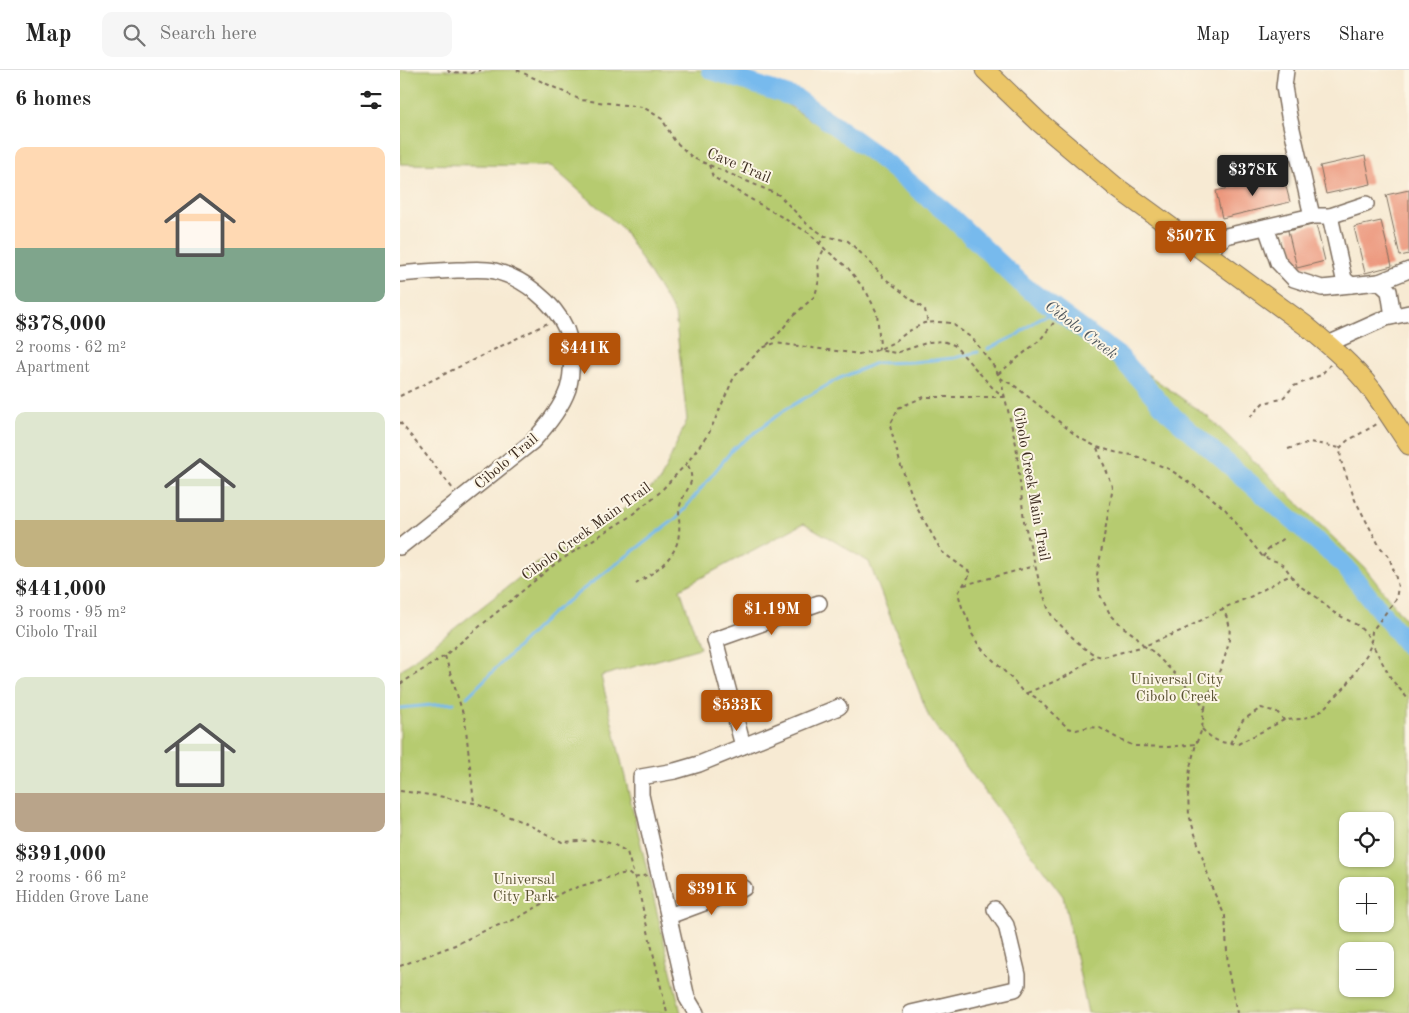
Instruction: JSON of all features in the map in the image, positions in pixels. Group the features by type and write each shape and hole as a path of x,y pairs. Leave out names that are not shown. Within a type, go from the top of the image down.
{"main road":[{"path":"985,70 1039,122 1116,187 1305,325 1328,344 1372,390 1409,445"}],"street":[{"path":"1286,70 1284,87 1289,116 1312,216"},
{"path":"1209,254 1217,243 1226,236 1312,216 1330,216 1366,204"},
{"path":"1330,216 1344,279 1351,285"},
{"path":"1266,227 1278,262 1294,279 1322,288 1379,282 1409,270"},
{"name":"Cibolo Trail","path":"400,274 482,269 507,274 526,284 544,301 566,329 572,366 568,389 548,425 532,442 400,547"},
{"path":"1379,282 1389,291 1393,316"},
{"path":"1328,344 1393,316 1409,313"},
{"path":"743,746 715,640 819,603"},
{"path":"696,1013 687,998 641,795 641,777 675,771 699,764 839,707"},
{"path":"669,916 744,888"},
{"path":"911,1013 1015,989 1018,984 1018,975 1006,926 995,909"}],"path":[{"path":"448,70 449,72 472,73 481,70"},
{"name":"Cave Trail","path":"517,70 581,100 643,108 662,119 674,140 692,158 779,194 807,224 825,236 848,240 883,277 925,310 928,323"},
{"path":"709,165 713,177 809,233 824,249 848,268 867,293 877,313 880,345 878,350 896,352 929,342 943,341 954,345 992,387 1004,397"},
{"path":"819,244 825,236"},
{"path":"765,347 792,317 815,296 819,280 818,261 824,249"},
{"path":"998,374 1040,340 1060,315"},
{"path":"400,396 558,318"},
{"name":"Cibolo Creek Main Trail","path":"400,684 445,656 556,563 629,517 659,493 687,463 708,434 734,377 744,365 765,347 775,343 790,344 859,354 878,350 894,342 909,330 928,323 938,322 951,323 966,333 981,348 1000,378 1016,444 1024,521 1048,608 1052,616 1071,636 1095,656"},
{"path":"1250,417 1263,403 1282,399 1294,386 1320,374 1342,357"},
{"path":"1000,378 1015,386 1078,437 1097,447 1118,454 1132,455 1149,460 1175,473 1225,509 1263,557 1278,562 1298,585 1318,598 1333,612 1357,625 1366,633 1392,680 1409,700"},
{"path":"1004,397 924,397 898,408 890,426 901,466 917,508 942,552 971,573 958,593 972,634 980,647 1022,691 1035,697 1068,728 1076,730 1089,727 1100,728 1135,746 1168,747 1196,744"},
{"path":"1202,729 1212,738 1222,743 1238,744 1284,720 1301,719 1319,713 1347,685 1356,672 1371,644 1372,631 1396,599 1398,587 1389,557 1380,547 1355,500 1341,461 1340,448 1347,441 1389,416"},
{"path":"400,422 461,499"},
{"path":"1288,449 1310,442 1340,448"},
{"path":"1097,447 1114,487 1097,575 1100,595 1110,614 1123,628 1138,637 1144,646 1152,651 1197,696 1205,711"},
{"path":"636,584 660,569 669,558 679,536 679,510 692,477 687,463"},
{"path":"1263,557 1268,549 1285,538"},
{"path":"964,585 1035,566"},
{"path":"1027,693 1075,673 1095,656 1102,657 1144,646 1183,630 1292,576"},
{"path":"1223,609 1229,623 1230,637 1228,647 1206,700 1202,729 1190,767 1188,794 1189,814 1212,888 1224,916 1228,970 1237,1013"},
{"path":"445,656 465,720 474,804"},
{"path":"1230,743 1243,720 1261,708 1277,712 1284,720"},
{"path":"400,791 438,796 474,804 525,823 562,842 598,840 613,844 627,852 667,1013"},
{"path":"400,966 516,919 565,892 617,875 628,873 634,878"}],"green space":[{"name":"Universal City Cibolo Creek","path":"400,70 727,70 745,77 961,218 1060,312 1208,417 1364,567 1409,624 1409,1013 1088,1013 1063,896 929,717 869,562 804,523 680,589 700,648 601,676 681,1013 400,1013 400,671 538,563 599,528 660,481 687,420 675,314 623,229 551,166 400,164"}],"building":[{"path":"1365,156 1371,184 1326,194 1320,166"},
{"path":"1283,175 1290,202 1222,218 1216,191"},
{"path":"1409,190 1409,254 1400,256 1386,195"},
{"path":"1381,221 1392,266 1365,273 1354,227"},
{"path":"1316,224 1325,261 1297,268 1288,231"}],"waterway":[{"name":"Cibolo Creek","path":"711,70 796,98 876,155 949,215 1025,287 1121,358 1167,411 1342,563 1409,647"},
{"path":"988,349 1017,335 1039,318 1060,312"},
{"path":"467,697 552,613 678,517 733,449 786,409 838,379 876,363 954,358 978,352"},
{"path":"400,708 454,703"}],"park label":[{"name":"Universal City Park","path":"524,888"}]}
